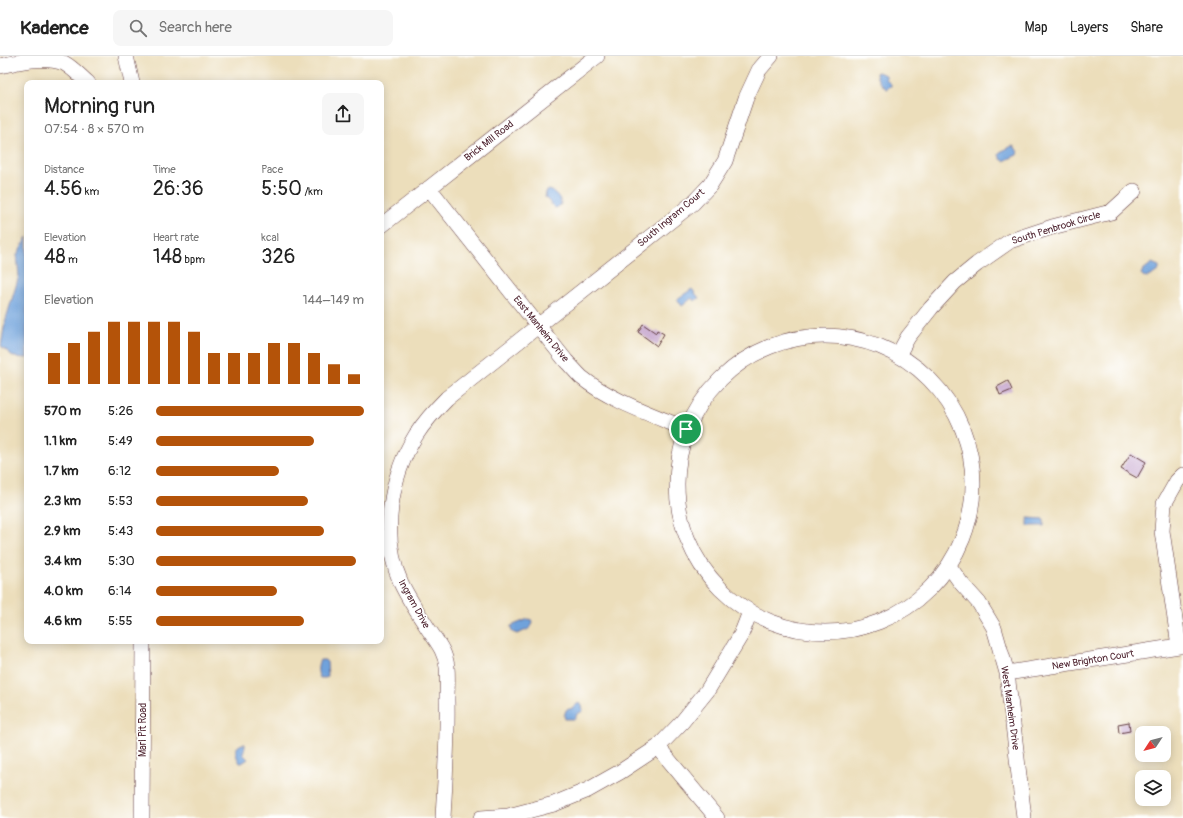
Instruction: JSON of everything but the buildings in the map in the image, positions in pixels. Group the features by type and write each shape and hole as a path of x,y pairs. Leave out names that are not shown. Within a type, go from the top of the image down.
{"street":[{"path":"126,56 131,80"},
{"name":"Brick Mill Road","path":"384,224 597,56"},
{"name":"South Ingram Court","path":"538,326 693,203 710,185 726,161 746,98 759,70 771,56"},
{"path":"0,66 23,60 41,58 53,59 73,69 85,80"},
{"name":"East Manheim Drive","path":"429,188 566,361 581,377 614,398 686,429"},
{"name":"South Penbrook Circle","path":"898,355 908,337 931,308 955,282 977,264 1010,241 1052,227 1111,212 1134,191"},
{"name":"Ingram Drive","path":"443,818 448,719 447,667 442,649 426,626 401,583 393,560 385,525 392,504 400,468 416,435 426,421 447,398 538,326"},
{"path":"832,335 851,337 875,344 898,355 920,370 939,390 955,412 966,437 972,463 973,490 971,510 961,542 949,566 931,588 910,606 885,620 858,629 830,632 802,631 775,624 750,612 725,594 705,572 690,546 680,518 676,488 678,458 686,429 698,406 717,381 731,368 752,354 775,343 800,337 832,335"},
{"name":"New Brighton Court","path":"1007,673 1181,646 1162,531 1164,504 1177,481 1183,475"},
{"name":"West Manheim Drive","path":"949,566 961,583 979,603 994,628 1007,673 1024,818"},
{"path":"481,818 508,816 554,804 588,790 658,747 682,722 707,691 741,635 750,612"},
{"name":"Marl Pit Road","path":"142,818 143,644"},
{"path":"658,747 716,818"}],"water":[{"path":"878,72 886,75 886,79 891,86 886,89 883,86 877,77 876,73"},
{"path":"1012,146 1015,147 1018,152 1017,155 1004,161 1001,159 999,155 1000,152"},
{"path":"549,190 560,200 561,204 558,207 555,208 545,197 546,192"},
{"path":"24,242 24,358 14,357 1,346 5,322 19,276 17,255"},
{"path":"1152,263 1159,266 1159,270 1148,277 1143,276 1141,274 1143,270"},
{"path":"692,289 699,298 694,301 692,298 682,306 677,299"},
{"path":"1028,518 1044,519 1044,526 1028,526"},
{"path":"528,619 533,621 530,628 517,634 512,632 511,626"},
{"path":"320,660 325,660 327,662 328,676 326,678 320,678 319,676 318,666"},
{"path":"580,703 583,711 577,714 575,719 565,719 564,716 566,710 573,708"},
{"path":"242,744 245,744 243,754 248,759 240,763 236,755 236,750"}],"route":[{"path":"825,335 851,337 875,344 898,355 920,370 939,390 955,412 966,437 972,463 973,490 970,517 961,542 949,566 931,588 910,606 885,620 858,629 830,632 802,631 775,624 750,612 725,594 705,572 690,546 680,518 676,488 678,458 686,429 698,406 713,386 731,368 752,354 775,343 800,337 825,335"}]}
